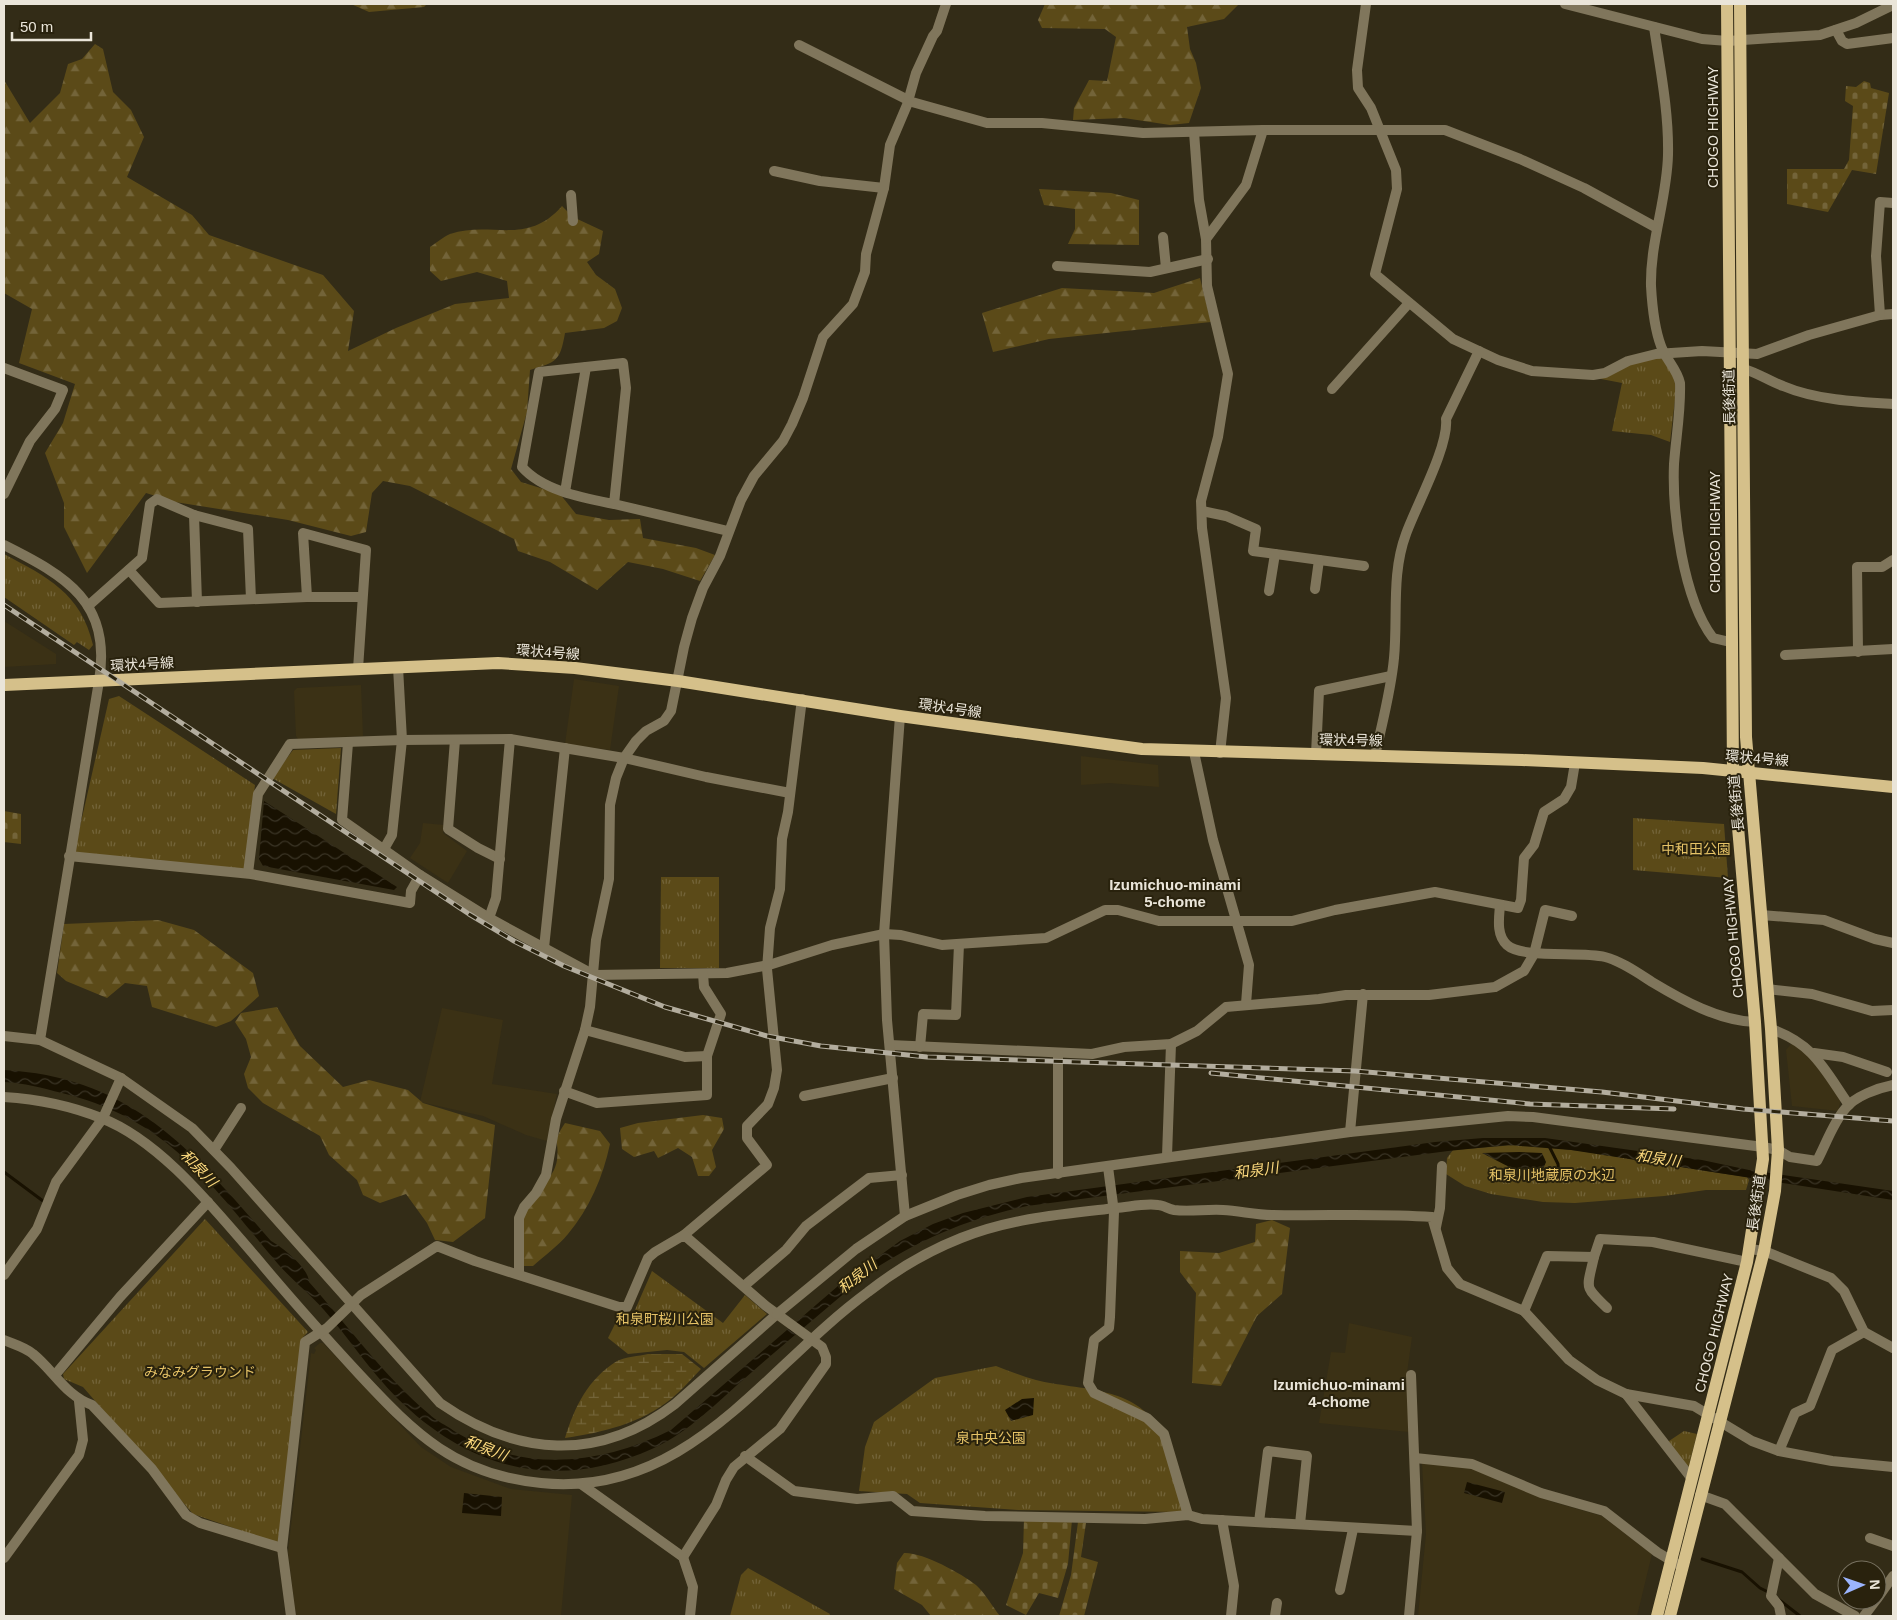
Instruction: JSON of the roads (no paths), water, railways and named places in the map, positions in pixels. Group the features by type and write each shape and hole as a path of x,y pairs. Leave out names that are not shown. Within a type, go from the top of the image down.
{"main road":[{"name":"CHOGO HIGHWAY","path":"1657,1616 1677,1564 1692,1479 1747,1262 1760,1185 1763,1153 1755,1022 1733,770 1730,642 1729,353 1734,41 1727,4"},
{"name":"長後街道","path":"1670,1616 1677,1564 1700,1495 1764,1251 1775,1186 1777,1156 1771,1028 1748,772 1744,646 1744,354 1734,41 1740,4"},
{"name":"環状4号線","path":"4,685 498,663 575,668 678,681 802,699 900,716 1097,744 1194,752 1575,762 1733,770 1893,788"}],"street":[{"path":"519,1274 519,1218 524,1207 536,1193 546,1175 556,1119 564,1090 586,1030 594,975 596,940 609,879 610,805 613,788 624,758 641,735 668,717 674,703 684,647 692,618 703,588 720,556 741,500 754,476 773,454 792,424 803,398 823,337 853,304 865,272 866,254 884,188 890,145 916,74 932,36 937,31 946,4"},
{"path":"1366,4 1357,79 1358,88 1372,108 1396,170 1397,189 1376,274 1453,340 1532,371 1588,375 1605,373 1628,360 1666,353 1702,351 1757,354 1809,335 1880,315 1893,314"},
{"path":"1564,4 1702,39 1734,41 1802,38 1836,30 1876,9 1893,6"},
{"path":"1654,26 1663,91 1668,154 1664,194 1657,228 1651,287 1661,346 1678,373 1680,383 1674,466 1675,512 1685,571 1705,626 1713,638 1730,642"},
{"path":"1836,30 1842,41 1847,44 1893,38"},
{"path":"799,46 908,100 987,123 1042,123 1143,134 1263,130 1445,130 1520,159 1584,188 1657,228"},
{"path":"1206,240 1246,185 1263,130"},
{"path":"1194,132 1199,200 1208,259 1207,286 1228,374 1218,437 1202,501 1202,528 1226,698 1220,752"},
{"path":"774,170 820,181 884,188"},
{"path":"570,195 572,221"},
{"path":"1880,315 1876,256 1880,202 1893,203"},
{"path":"1163,237 1166,268"},
{"path":"1057,266 1150,272 1208,259"},
{"path":"1332,389 1409,303"},
{"path":"1375,756 1392,676 1396,579 1403,543 1436,459 1447,426 1446,419 1479,351"},
{"path":"614,504 626,388 623,363 539,372 522,467 530,476 565,492 614,504 728,531"},
{"path":"565,492 586,367"},
{"path":"4,368 63,390 55,409 30,441 4,494"},
{"path":"1744,370 1758,373 1783,386 1812,394 1867,403 1893,404"},
{"path":"88,606 142,558 150,504 156,499 194,515 248,529 251,599"},
{"path":"1202,511 1226,516 1256,529 1253,551 1364,566"},
{"path":"194,515 197,602"},
{"path":"306,597 302,533 366,550 358,669"},
{"path":"4,545 49,568 64,579 88,606 98,628 101,642 102,661 40,1040"},
{"path":"1269,591 1275,554"},
{"path":"1315,589 1319,560"},
{"path":"1858,652 1857,567 1882,567 1893,560"},
{"path":"130,570 159,603 306,597 362,597"},
{"path":"1785,655 1893,649"},
{"path":"384,849 392,835 402,740 398,667"},
{"path":"1316,754 1319,691 1392,676"},
{"path":"291,1616 282,1548 306,1342 324,1330 362,1295 437,1246 619,1307 627,1307 648,1258 684,1235 767,1165 747,1138 747,1126 768,1104 774,1088 777,1070 767,969 769,965 770,928 780,889 781,848 802,699"},
{"path":"900,716 884,934 890,1045 905,1216"},
{"path":"248,873 258,794 290,744 510,739 624,758 706,777 790,793"},
{"path":"489,918 496,898 510,739"},
{"path":"456,740 448,829 500,859"},
{"path":"348,743 342,820 420,875 489,918 594,975 726,973 769,965 832,945 884,934 901,935 942,945 1046,938 1105,910 1118,910 1159,921 1292,921 1335,910 1435,892 1518,908 1522,900 1524,858 1534,845 1544,812 1564,799 1571,787 1575,762"},
{"path":"544,948 565,748"},
{"path":"1194,752 1213,840 1249,965 1246,1004"},
{"path":"69,856 248,873 410,903 411,891 420,875"},
{"path":"1500,905 1499,926 1501,936 1507,945 1517,950 1534,954 1564,952 1606,957 1669,992 1718,1014 1755,1022"},
{"path":"890,1045 920,1048 1092,1054 1124,1047 1171,1044 1197,1031 1226,1007 1363,994 1429,995 1495,987 1524,970 1534,954 1545,910 1572,916"},
{"path":"1761,915 1824,920 1875,939 1893,942"},
{"path":"920,1048 922,1014 956,1015 959,944"},
{"path":"564,1090 597,1103 706,1095 707,1056 721,1014 704,987 702,974"},
{"path":"1767,989 1812,994 1872,1011 1893,1010"},
{"path":"1350,1132 1363,994"},
{"path":"1771,1028 1790,1036 1814,1054 1849,1105"},
{"path":"586,1030 685,1057 707,1056"},
{"path":"4,1036 40,1040 121,1078 192,1128 214,1150 349,1307 440,1403 466,1421 514,1440 559,1446 615,1436 660,1416 781,1317 856,1248 905,1216 940,1201 989,1185 1021,1178 1108,1172 1167,1156 1350,1132 1516,1116 1690,1136 1777,1156 1817,1161 1844,1109 1882,1087 1893,1084"},
{"path":"1167,1156 1171,1044"},
{"path":"1058,1054 1058,1174"},
{"path":"1814,1054 1843,1058 1890,1069 1882,1087"},
{"path":"4,1275 37,1229 56,1182 104,1116 121,1078"},
{"path":"804,1096 893,1078"},
{"path":"4,1097 54,1104 104,1116 144,1144 180,1174 208,1202 405,1423 446,1453 481,1470 505,1477 538,1483 581,1484 621,1477 654,1466 699,1440 810,1338 865,1293 911,1262 962,1238 1026,1219 1113,1206 1156,1204 1177,1211 1222,1210 1270,1215 1414,1216 1432,1218 1448,1268 1460,1284 1524,1311 1569,1360 1597,1380 1626,1394 1694,1406 1752,1441 1779,1451 1832,1461 1893,1467"},
{"path":"214,1150 241,1108"},
{"path":"1436,1228 1440,1208 1442,1166"},
{"path":"1108,1172 1113,1206 1110,1317 1108,1328 1094,1340 1088,1383 1094,1393 1147,1418 1164,1434 1188,1515"},
{"path":"744,1286 786,1250 806,1226 868,1178 902,1175"},
{"path":"55,1375 120,1296 208,1202"},
{"path":"683,1557 716,1505 726,1480 745,1456 780,1429 826,1364 825,1353 810,1338 781,1317 684,1235"},
{"path":"1607,1308 1589,1290 1588,1283 1600,1239 1653,1242 1747,1262"},
{"path":"1750,1248 1764,1251 1835,1282 1844,1292 1864,1332 1893,1348"},
{"path":"1524,1311 1546,1256 1594,1257"},
{"path":"1779,1451 1795,1414 1810,1406 1832,1350 1864,1332"},
{"path":"4,1340 31,1352 55,1375 69,1392 79,1400 92,1405 152,1469 186,1514 193,1520 282,1548"},
{"path":"1409,1616 1417,1531 1411,1375"},
{"path":"1626,1394 1692,1479"},
{"path":"4,1558 79,1455 82,1444 79,1400"},
{"path":"1259,1522 1268,1451 1306,1456 1300,1524"},
{"path":"745,1456 794,1491 857,1499 894,1496 912,1511 985,1516 1145,1519 1188,1515 1202,1519 1353,1529 1417,1531"},
{"path":"1415,1458 1472,1464 1540,1493 1604,1511 1677,1564"},
{"path":"581,1484 683,1557 693,1587 690,1616"},
{"path":"1700,1495 1725,1504 1815,1594 1855,1616"},
{"path":"1222,1520 1234,1586 1231,1616"},
{"path":"1340,1590 1353,1529"},
{"path":"1870,1538 1893,1546"},
{"path":"1779,1558 1770,1594 1779,1606 1781,1616"},
{"path":"1275,1616 1276,1603"}],"water":[{"path":"264,801 397,887 394,890 263,866 259,859"},
{"name":"和泉川","path":"4,1070 49,1076 89,1087 124,1103 156,1124 186,1149 214,1177 271,1241 300,1264 308,1276 309,1282 367,1350 397,1384 432,1416 454,1431 481,1445 507,1454 535,1459 562,1460 590,1457 644,1442 671,1430 838,1286 900,1241 933,1224 963,1213 1027,1197 1435,1142 1483,1138 1545,1138 1702,1160 1749,1170 1893,1191 1893,1200 1571,1150 1508,1145 1448,1151 1027,1206 984,1217 925,1240 868,1273 702,1416 667,1441 654,1448 618,1461 584,1469 550,1471 517,1467 486,1458 455,1443 425,1423 387,1388 324,1310 278,1264 209,1182 160,1138 131,1120 99,1105 62,1093 19,1083 4,1082"},
{"path":"1482,1153 1542,1153 1546,1162 1542,1172 1515,1170"},
{"path":"1034,1398 1033,1415 1011,1421 1005,1410 1022,1399"},
{"path":"1467,1482 1505,1492 1502,1503 1464,1493"},
{"path":"464,1493 502,1497 501,1516 462,1513"}],"waterway":[{"path":"1549,1146 1558,1164 1559,1178"},
{"path":"4,1172 43,1201"},
{"path":"1702,1559 1742,1572 1760,1588 1770,1593"},
{"path":"1777,1598 1800,1616"}],"railway":[{"path":"4,605 469,914 514,941 564,966 665,1007 767,1036 821,1046 927,1057 1355,1071 1602,1092 1743,1109 1893,1121"},
{"path":"1211,1073 1530,1104 1674,1109"}],"district":[{"name":"Izumichuo-minami 5-chome","path":"1175,892"},
{"name":"Izumichuo-minami 4-chome","path":"1339,1392"}],"park label":[{"name":"中和田公園","path":"1696,849"},
{"name":"和泉川地蔵原の水辺","path":"1552,1175"},
{"name":"和泉町桜川公園","path":"665,1319"},
{"name":"みなみグラウンド","path":"200,1372"},
{"name":"泉中央公園","path":"991,1438"}]}
